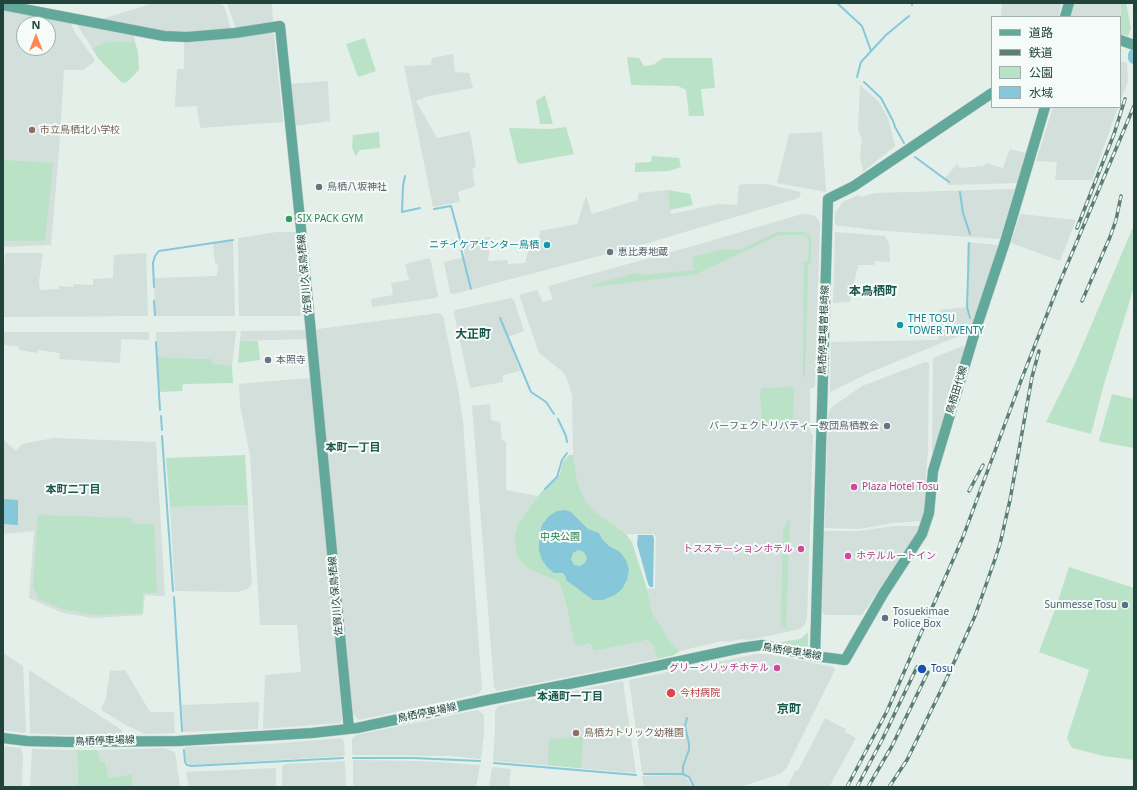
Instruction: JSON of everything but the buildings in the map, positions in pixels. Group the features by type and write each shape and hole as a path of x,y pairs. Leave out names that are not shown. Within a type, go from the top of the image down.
{"main road":[{"path":"1065,16 1069,3"},
{"name":"佐賀川久保鳥栖線","path":"3,5 164,36 188,37 235,33 280,26 349,729"},
{"path":"1121,40 1134,45"},
{"name":"鳥栖停車場曽根崎線","path":"815,656 828,199 854,186 991,94"},
{"name":"鳥栖田代線","path":"845,660 883,594 922,534 929,513 933,471 974,335 1008,235 1045,108"},
{"name":"鳥栖停車場線","path":"3,738 27,741 68,742 178,741 305,734 349,729 741,648 762,645 815,656 845,660"}],"shaded area":[{"path":"154,3 219,3 224,6 231,29 183,34 103,22 102,19"},
{"path":"227,3 272,3 273,21 271,23 238,28 235,26"},
{"path":"1002,3 1061,4 1059,16 1001,16"},
{"path":"1073,3 1121,3 1120,16 1070,16"},
{"name":"市立鳥栖北小学校","path":"3,9 37,16 16,16 16,56 56,56 56,20 71,23 74,31 94,59 94,62 83,70 64,70 51,245 3,247"},
{"path":"77,23 134,35 135,42 106,42 92,48"},
{"path":"267,31 274,35 283,122 200,128 197,106 175,107 177,69 184,69 184,41"},
{"path":"453,54 455,72 469,73 473,88 428,96 416,101 437,138 470,131 476,167 472,169 475,186 458,192 460,202 433,207 404,66 431,65 432,58"},
{"path":"1121,61 1127,63 1128,81 1121,99"},
{"path":"328,81 330,121 294,126 289,84"},
{"path":"860,85 878,101 888,118 895,146 863,172 860,156 862,140 858,129"},
{"path":"1053,108 1118,108 1092,180 1055,180 1057,162 1036,161"},
{"path":"822,132 826,192 777,183 789,134"},
{"path":"1010,149 1026,153 1017,183 949,185 945,178 957,164 960,168 984,166 986,163 1003,168"},
{"path":"766,184 801,192 799,198 641,245 454,294 450,293 444,262 465,257 463,241 491,237 488,261 507,260 508,264 525,263 528,252 538,243 540,231 577,224 586,196 592,214 638,200 638,193 668,190 671,214 718,204 737,205 739,185"},
{"path":"1015,189 1000,239 874,230 835,225 835,213 843,202 858,195 861,197 875,193"},
{"path":"802,214 813,215 818,219 820,224 815,386 810,388 810,431 813,436 807,618 805,624 800,629 750,640 741,639 728,642 722,641 680,651 670,641 653,614 647,589 655,588 656,537 654,534 626,534 594,511 584,498 578,484 573,455 572,395 563,372 539,353 519,295 537,290 543,302 553,299 548,286"},
{"path":"1020,214 1076,220 1060,261 1011,243"},
{"path":"277,232 297,232 304,312 299,316 239,316 238,238"},
{"path":"835,232 885,236 889,244 890,262 875,261 874,265 858,265 850,302 833,303"},
{"path":"233,241 235,316 155,316 154,278 217,276 218,264 215,263 213,243"},
{"path":"967,242 998,245 973,330 869,373 830,392 831,342 938,340 940,310 967,307"},
{"path":"5,253 43,253 39,281 40,290 59,289 59,286 73,287 74,284 93,285 93,279 113,278 114,255 146,253 148,316 3,317 3,273"},
{"path":"430,258 438,296 436,298 372,307 371,299 393,295 391,283 409,280 405,264"},
{"path":"511,298 514,300 524,331 508,337 520,371 503,375 503,382 470,388 454,313 455,310"},
{"path":"439,313 443,316 458,389 463,422 482,689 478,694 359,720 353,714 351,696 348,695 315,332 318,329"},
{"path":"306,330 307,339 240,341 241,331"},
{"path":"236,331 232,366 212,363 212,359 157,357 156,332"},
{"path":"3,332 149,332 149,340 121,339 120,363 59,359 60,353 38,350 37,353 19,350 18,346 3,345"},
{"path":"963,346 965,348 934,454 932,453 933,358"},
{"path":"925,362 929,363 928,451 926,507 923,521 893,523 859,529 825,528 828,414 832,407 862,386"},
{"path":"310,378 323,498 342,720 340,723 263,729 265,675 301,672 297,625 260,625 250,455 240,405 239,384"},
{"path":"490,404 491,420 500,422 502,440 506,442 506,490 538,496 519,522 533,571 555,580 560,584 568,611 590,643 592,651 648,640 654,647 657,659 497,691 494,687 472,406"},
{"path":"54,438 156,442 165,596 145,595 143,615 93,618 63,613 29,598 34,531 3,534 3,439 16,451 22,444"},
{"path":"248,505 252,584 248,589 238,592 175,591 170,507"},
{"path":"894,526 919,526 920,528 862,615 825,615 822,612 824,531 859,531"},
{"path":"3,653 23,666 26,731 24,733 3,730"},
{"path":"756,654 769,654 833,667 835,670 786,769 780,774 740,787 695,787 690,777 684,773 642,773 629,680"},
{"path":"29,670 122,730 122,734 62,735 30,733"},
{"path":"125,670 150,712 174,712 175,733 145,734 101,710 106,698 110,671"},
{"path":"623,681 636,773 493,761 495,711 498,706"},
{"path":"259,702 258,729 183,732 182,705"},
{"path":"477,710 484,714 484,735 481,759 450,756 352,755 352,739 356,735"},
{"path":"825,718 846,729 845,732 856,738 829,787 787,787 795,771 798,771"},
{"path":"342,738 344,741 345,756 191,765 186,761 185,747 270,744"},
{"path":"3,746 21,748 23,756 22,787 3,787"},
{"path":"164,748 175,752 180,787 129,787 133,786 132,774 109,778 105,762 101,763 97,750"},
{"path":"32,749 77,750 78,787 30,787"},
{"path":"353,760 420,761 480,765 476,787 353,787"},
{"path":"345,761 346,787 282,787 282,767 285,764"},
{"path":"492,767 511,769 509,787 489,787"},
{"path":"276,768 276,787 189,787 186,772"},
{"path":"684,775 692,787 644,787 642,776"}],"green space":[{"path":"1121,3 1126,3 1131,28 1128,36 1121,34"},
{"path":"365,38 376,71 358,77 346,44"},
{"path":"106,42 135,42 138,52 139,70 126,83 121,82 98,58 92,48"},
{"path":"627,57 639,58 644,66 653,65 663,58 712,58 715,88 701,89 704,116 689,116 686,90 678,86 631,85"},
{"path":"545,95 553,124 540,124 536,101"},
{"path":"566,127 574,154 520,164 517,162 509,128 551,129"},
{"path":"379,132 380,148 360,150 356,156 352,148 353,135"},
{"path":"652,156 679,158 681,167 669,171 635,172 635,163 651,162"},
{"path":"3,160 53,163 45,241 3,241"},
{"path":"668,190 690,194 693,205 670,210"},
{"path":"1134,225 1134,287 1104,384 1091,434 1046,422 1073,368"},
{"path":"777,232 803,232 811,237 811,264 808,264 805,377 803,377 804,261 808,261 809,240 804,235 779,235 696,274 592,287 591,285 637,273 645,275 694,270 693,257 721,250 742,249"},
{"path":"240,341 258,341 260,360 238,363"},
{"path":"157,357 212,359 212,363 232,366 233,383 183,384 182,391 160,392"},
{"path":"790,387 794,391 793,418 791,421 767,428 763,426 760,393 762,388"},
{"path":"1112,394 1134,399 1134,448 1101,442 1099,440"},
{"path":"245,455 248,505 170,507 166,458"},
{"name":"中央公園","path":"569,455 573,455 578,484 584,498 594,511 626,534 632,542 647,589 653,614 670,641 680,651 674,655 657,659 654,647 648,640 593,651 590,643 575,646 568,611 560,584 555,580 533,571 522,563 517,556 515,537 519,522 541,492 560,474 563,462"},
{"path":"38,515 132,518 132,523 154,525 157,593 143,593 142,613 95,615 60,608 38,599 33,586"},
{"path":"790,518 786,623 788,632 781,623 783,529"},
{"path":"1069,567 1134,588 1134,760 1104,756 1072,748 1067,738 1089,670 1039,652"},
{"path":"807,633 808,646 805,648 781,644 781,642 800,639"},
{"path":"583,736 581,768 548,765 549,740"},
{"path":"77,750 97,750 101,762 105,762 109,778 132,774 133,786 78,787"}],"water":[{"path":"3,499 18,500 18,525 3,524"},
{"path":"565,510 571,512 588,529 599,533 602,539 609,546 620,552 626,560 629,569 627,580 622,589 615,595 603,600 593,600 566,580 563,573 554,573 542,560 539,551 539,537 542,525 549,516 557,511","holes":["578,550 584,552 587,558 585,563 580,566 574,565 571,559 573,553"]},
{"path":"638,535 653,535 653,587 650,587 648,584 637,544"}],"waterway":[{"path":"837,3 862,26 871,51"},
{"path":"857,77 861,62 886,35 909,16"},
{"path":"864,82 881,98 904,143"},
{"path":"915,157 949,182"},
{"path":"405,176 402,212 420,208"},
{"path":"960,192 963,213 970,234"},
{"path":"434,209 451,206 471,289"},
{"path":"154,287 153,263 155,256 159,251 233,240"},
{"path":"969,243 967,307 970,318"},
{"path":"154,301 155,315"},
{"path":"500,318 531,392 546,402 554,414"},
{"path":"156,342 160,410"},
{"path":"161,416 162,430"},
{"path":"558,419 566,436 567,442"},
{"path":"162,436 173,591"},
{"path":"545,489 557,477 562,460 567,453"},
{"path":"174,597 182,731"},
{"path":"683,774 683,766 689,750 685,726 687,718"},
{"path":"184,750 185,762 187,765 191,766 343,758"},
{"path":"353,758 413,758 480,761"},
{"path":"494,763 636,775"},
{"path":"644,774 683,774 689,777 694,787"}],"railway":[{"path":"1077,228 1114,134 1125,99"},
{"path":"847,787 887,711 963,537 1022,378 1059,284 1134,106"},
{"path":"1082,301 1110,237 1116,220 1121,196"},
{"path":"889,787 907,760 946,680 975,616 994,562 1000,544 1010,500 1032,377 1039,351"},
{"path":"969,491 983,465"},
{"path":"857,787 882,740 917,667"},
{"path":"868,787 892,746 928,672"}],"place":[{"name":"市立鳥栖北小学校","path":"32,130"},
{"name":"鳥栖八坂神社","path":"319,187"},
{"name":"SIX PACK GYM","path":"289,219"},
{"name":"ニチイケアセンター鳥栖","path":"547,245"},
{"name":"恵比寿地蔵","path":"610,252"},
{"name":"THE TOSU TOWER TWENTY","path":"900,325"},
{"name":"本照寺","path":"268,360"},
{"name":"パーフェクトリバティー教団鳥栖教会","path":"887,426"},
{"name":"Plaza Hotel Tosu","path":"854,487"},
{"name":"トスステーションホテル","path":"801,549"},
{"name":"ホテルルートイン","path":"848,556"},
{"name":"Sunmesse Tosu","path":"1125,605"},
{"name":"Tosuekimae Police Box","path":"885,618"},
{"name":"グリーンリッチホテル","path":"777,668"},
{"name":"Tosu","path":"922,669"},
{"name":"今村病院","path":"671,693"},
{"name":"鳥栖カトリック幼稚園","path":"576,733"}],"district":[{"name":"本鳥栖町","path":"873,292"},
{"name":"大正町","path":"473,335"},
{"name":"本町一丁目","path":"353,448"},
{"name":"本町二丁目","path":"73,490"},
{"name":"本通町一丁目","path":"570,697"},
{"name":"京町","path":"789,710"}]}
